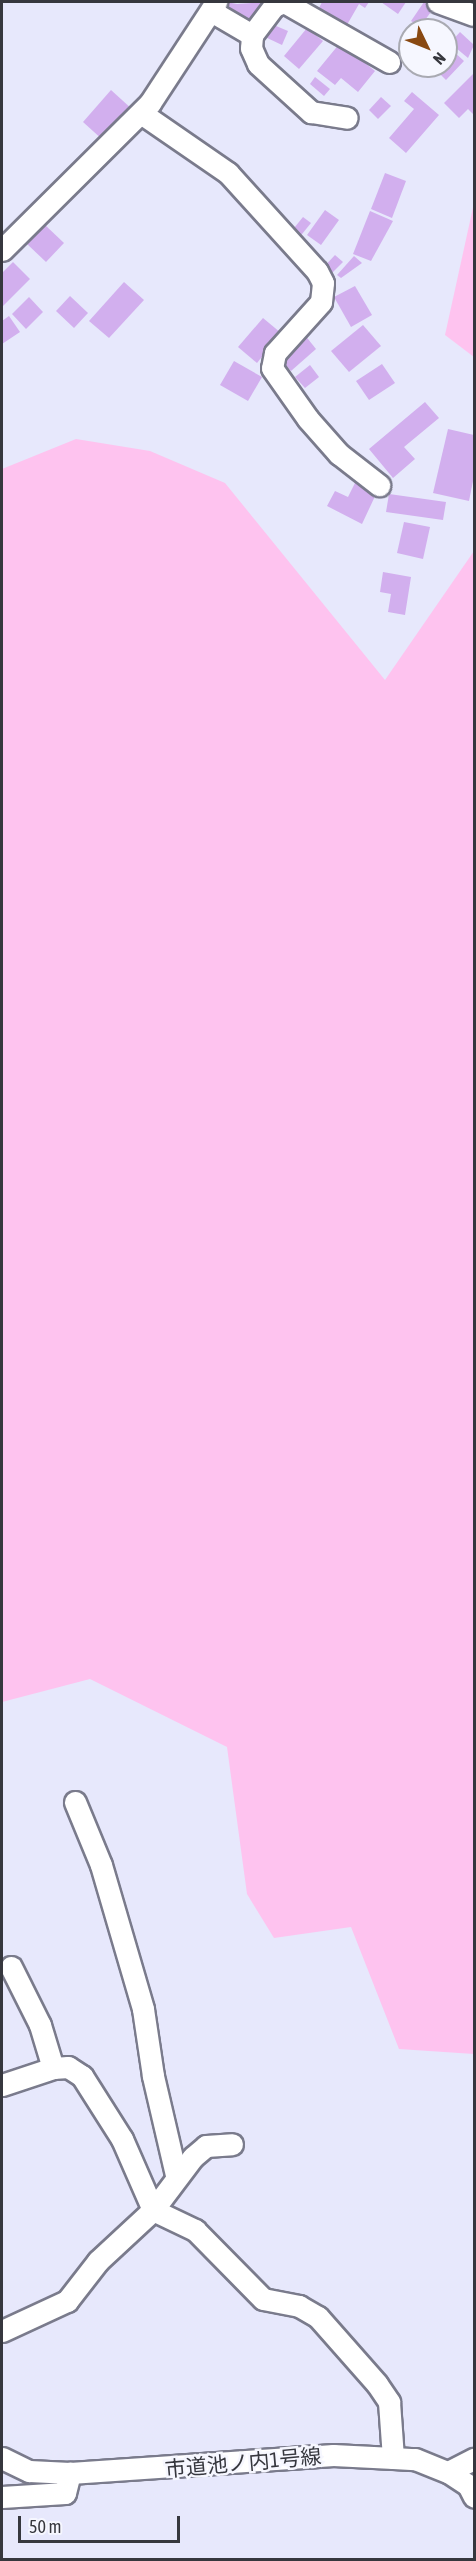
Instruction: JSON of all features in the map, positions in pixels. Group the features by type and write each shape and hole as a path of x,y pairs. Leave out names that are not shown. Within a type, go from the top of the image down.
{"street":[{"path":"347,118 311,112 258,64 251,48 252,35 274,6 284,2 389,62"},
{"path":"438,2 474,15"},
{"path":"2,250 141,113 213,6 252,35"},
{"path":"141,113 228,173 317,271 323,283 321,302 275,353 272,368 308,419 339,454 379,484"},
{"path":"75,1802 101,1865 143,2009 153,2076 176,2175"},
{"path":"11,1967 40,2025 53,2067"},
{"path":"2,2085 53,2067 68,2067 92,2088 122,2139 153,2210 195,2230 263,2299 299,2306 318,2317 389,2402 393,2458"},
{"path":"2,2331 67,2301 98,2261 153,2210 176,2175 207,2146 232,2144"},
{"name":"市道池ノ内1号線","path":"2,2458 29,2471 70,2473 333,2455 415,2459 448,2472 468,2486 474,2497"},
{"path":"448,2472 474,2459"},
{"path":"2,2497 65,2493 70,2473"}],"shaded area":[{"path":"474,203 474,357 445,335"},
{"path":"76,439 150,451 225,483 385,680 474,551 474,2054 399,2049 351,1927 274,1938 247,1894 227,1747 90,1679 2,1702 2,469"}],"building":[{"path":"226,2 237,4 265,2 249,27 221,9"},
{"path":"322,2 369,2 365,8 359,4 344,30 316,14"},
{"path":"381,2 406,2 398,14"},
{"path":"424,2 433,9 426,18 413,18"},
{"path":"269,23 288,31 282,45 263,36"},
{"path":"307,28 323,41 299,69 284,56"},
{"path":"460,32 474,45 468,58 458,50"},
{"path":"340,43 375,71 358,92 341,78 335,85 317,71"},
{"path":"458,56 464,61 458,67"},
{"path":"474,73 474,115 468,109 459,118 444,103"},
{"path":"315,77 330,89 324,96 310,84"},
{"path":"111,90 133,110 104,141 83,122"},
{"path":"412,92 439,115 406,153 389,138 414,109 404,101"},
{"path":"381,97 391,106 378,119 369,110"},
{"path":"385,173 406,181 392,218 371,209"},
{"path":"325,210 339,220 321,245 307,235"},
{"path":"370,211 393,221 371,261 353,254"},
{"path":"303,217 311,223 298,239 290,233"},
{"path":"44,224 64,243 46,262 26,243"},
{"path":"335,255 343,262 326,279 319,272"},
{"path":"354,256 362,263 341,278 337,275"},
{"path":"13,262 30,279 2,307 2,273"},
{"path":"124,282 144,300 109,338 89,321"},
{"path":"355,286 372,315 351,327 334,297"},
{"path":"70,296 88,313 74,328 56,311"},
{"path":"29,297 43,312 26,329 12,314"},
{"path":"9,316 20,332 2,344 2,321"},
{"path":"263,318 281,333 257,363 238,347"},
{"path":"363,325 381,346 349,372 331,351"},
{"path":"304,334 316,349 291,371 278,356"},
{"path":"234,361 262,377 248,401 220,385"},
{"path":"382,364 395,383 369,400 356,381"},
{"path":"310,365 319,377 305,388 295,377"},
{"path":"425,402 439,418 404,447 415,459 393,478 369,449"},
{"path":"448,429 474,435 474,476 469,501 433,493"},
{"path":"356,481 377,492 362,524 327,506 335,491 348,497"},
{"path":"389,494 446,502 443,520 386,512"},
{"path":"404,522 430,527 423,559 397,553"},
{"path":"383,572 411,577 405,615 388,612 391,594 380,592"}]}
